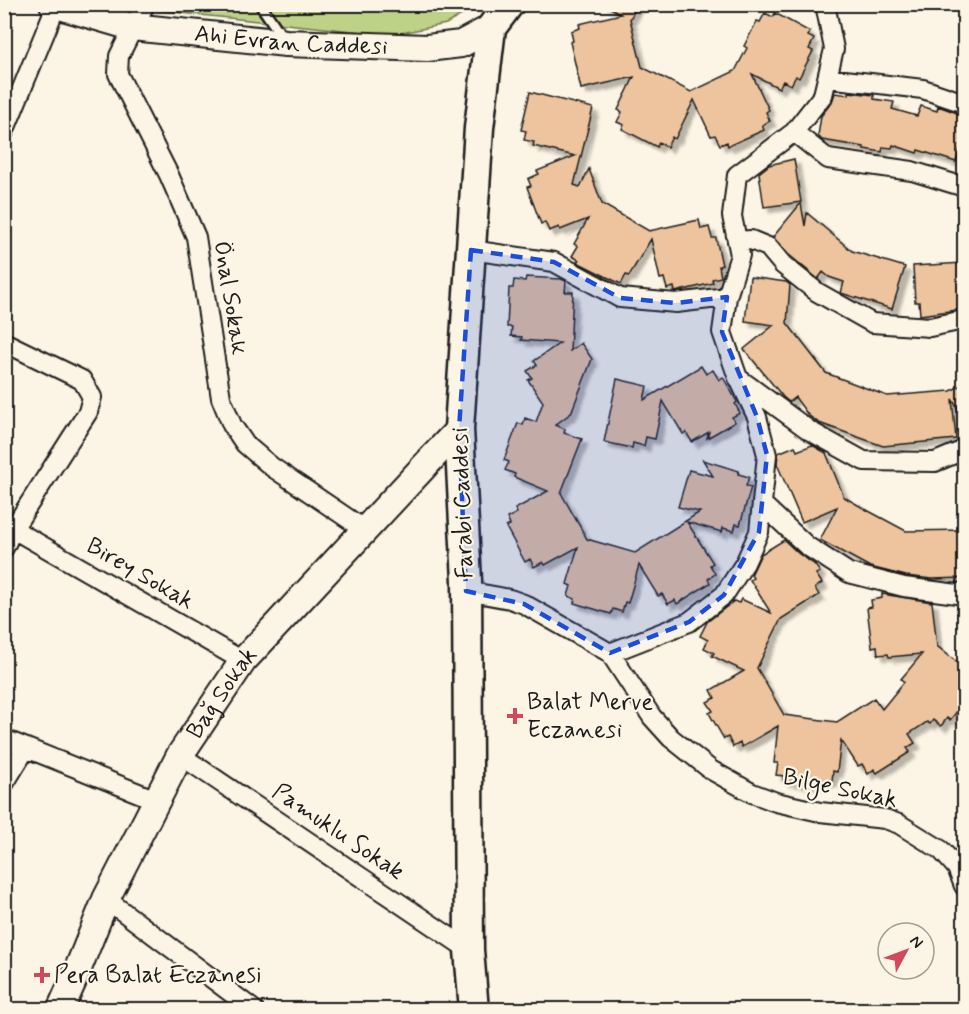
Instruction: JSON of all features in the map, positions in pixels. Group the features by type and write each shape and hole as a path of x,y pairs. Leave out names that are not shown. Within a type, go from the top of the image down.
{"main road":[{"name":"Farabi Caddesi","path":"474,1010 469,950 465,507 459,429 479,128 491,28 508,4"}],"street":[{"name":"Önal Sokak","path":"145,4 119,56 118,74 169,175 196,237 221,398 232,425 245,444 272,467 365,530"},
{"path":"610,653 689,622 724,595 745,563 759,532 767,455 757,417 738,378 722,332 727,297 740,255 732,216 737,175 794,132 824,95 834,49 825,4"},
{"name":"Ahi Evran Caddesi","path":"55,5 132,27 286,43 427,48 461,44 491,28"},
{"path":"4,132 55,5"},
{"path":"827,78 923,89 964,104"},
{"path":"794,132 828,159 912,171 964,187"},
{"path":"737,241 751,240 768,247 783,265 817,292 872,322 930,327 964,320"},
{"path":"471,250 554,262 620,298 675,303 727,297"},
{"path":"4,342 82,380 92,397 88,412 13,529 4,548"},
{"path":"738,378 810,431 864,461 936,462 964,450"},
{"name":"Bağ Sokak","path":"60,1010 74,981 106,899 156,800 180,755 243,661 459,429"},
{"path":"762,504 807,546 849,573 904,587 957,594 964,591"},
{"name":"Birey Sokak","path":"13,529 243,661"},
{"name":"Bilge Sokak","path":"466,591 510,599 524,604 610,653 652,717 671,738 711,770 752,793 776,802 820,812 885,819 899,824 941,850 957,868 964,886"},
{"path":"4,739 156,800"},
{"path":"4,784 26,748"},
{"name":"Pamuklu Sokak","path":"180,755 469,950"},
{"path":"106,899 254,1010"}],"lane":[{"path":"260,4 286,43"}],"highlighted area":[{"path":"471,250 554,262 620,298 676,303 727,297 722,332 757,417 767,455 759,532 724,595 689,622 610,653 524,604 466,591 459,429"}],"green space":[{"path":"152,5 479,5 446,24 391,35 153,10"}],"building":[{"path":"604,4 638,4 630,19 642,67 691,92 735,71 747,48 744,46 757,21 760,22 765,13 773,17 775,13 810,32 808,36 814,39 809,49 813,51 799,78 796,76 791,85 783,81 779,88 752,74 769,110 766,112 770,121 762,125 764,130 728,146 727,142 720,145 715,135 711,136 694,100 675,139 672,137 667,147 659,142 657,147 622,129 624,125 617,122 622,112 618,110 634,77 581,89 570,42 573,41 571,31 580,28 579,24 621,14"},
{"path":"530,92 593,108 574,185 580,187 589,169 602,204 649,231 699,220 701,229 709,227 712,238 716,238 722,265 719,266 721,277 712,279 713,283 675,292 674,287 667,289 664,278 660,279 651,239 629,276 626,275 621,284 577,262 579,260 572,256 578,246 574,244 588,219 560,230 559,227 549,231 545,222 541,224 527,187 531,186 528,179 539,174 537,171 575,156 533,146 534,142 524,140 526,131 521,130"},
{"path":"849,92 874,95 874,99 894,102 892,109 917,116 921,106 937,111 938,106 960,114 959,117 964,119 964,151 960,149 956,162 893,145 892,148 883,147 882,152 822,140 818,136 821,116 832,102 835,93 849,95"},
{"path":"794,159 801,202 764,207 759,173 769,165"},
{"path":"801,203 805,226 807,213 852,251 905,267 892,309 841,293 844,282 829,277 823,272 818,279 788,254 773,237"},
{"path":"964,263 964,309 920,315 919,302 915,302 913,266"},
{"path":"526,277 566,281 565,292 573,292 570,351 581,343 592,359 571,413 555,425 565,429 564,433 582,439 561,493 587,539 635,553 700,512 678,507 689,470 713,476 703,460 739,471 738,474 749,477 746,486 751,487 740,525 736,524 734,531 723,528 722,532 687,522 713,563 710,565 715,574 708,579 710,583 677,604 675,600 668,604 662,594 658,596 639,565 628,603 625,602 622,612 613,609 611,614 574,603 575,599 568,596 571,586 567,584 578,547 545,565 543,562 534,567 530,559 525,562 506,527 510,525 507,518 517,513 515,509 548,491 514,477 515,474 505,470 509,462 504,460 518,423 523,425 525,418 536,422 543,402 528,380 532,378 527,371 537,365 534,361 560,343 521,340 522,337 511,336 512,327 507,327 509,288 513,288 514,280 525,281"},
{"path":"750,277 786,282 790,285 787,323 826,373 887,396 951,391 964,383 964,419 952,399 956,439 883,446 819,423 808,415 795,397 789,402 744,349 774,325 745,321"},
{"path":"701,366 706,374 713,370 719,380 723,377 737,402 735,404 740,413 732,417 735,422 707,438 709,432 692,442 686,432 683,434 663,401 655,439 646,437 644,446 633,443 632,448 604,442 617,379 647,386 644,400"},
{"path":"812,445 826,453 844,497 865,509 906,531 964,530 964,578 932,579 906,576 870,567 820,540 837,507 802,522 777,464 778,453 795,446 797,451"},
{"path":"784,540 815,565 820,572 816,574 822,583 815,588 819,595 781,619 757,668 784,715 837,722 874,698 882,709 904,682 901,679 922,654 889,657 888,654 878,655 877,646 872,647 867,608 872,607 871,600 882,598 882,594 932,602 937,646 964,668 964,703 950,720 947,718 941,726 933,720 930,724 927,722 909,734 915,743 907,748 910,752 877,773 874,769 868,774 862,764 858,766 841,740 837,772 833,771 832,782 823,781 822,785 783,780 784,776 776,775 778,763 774,763 778,726 742,747 740,743 733,747 728,737 724,739 709,713 713,711 707,702 715,698 711,690 744,671 712,656 714,653 704,648 708,640 700,636 707,622 734,601 739,603 741,599 771,613 750,580 753,578 751,575 761,554"}],"place":[{"name":"Balat Merve Eczanesi","path":"515,716"},
{"name":"Pera Balat Eczanesi","path":"42,975"}]}
